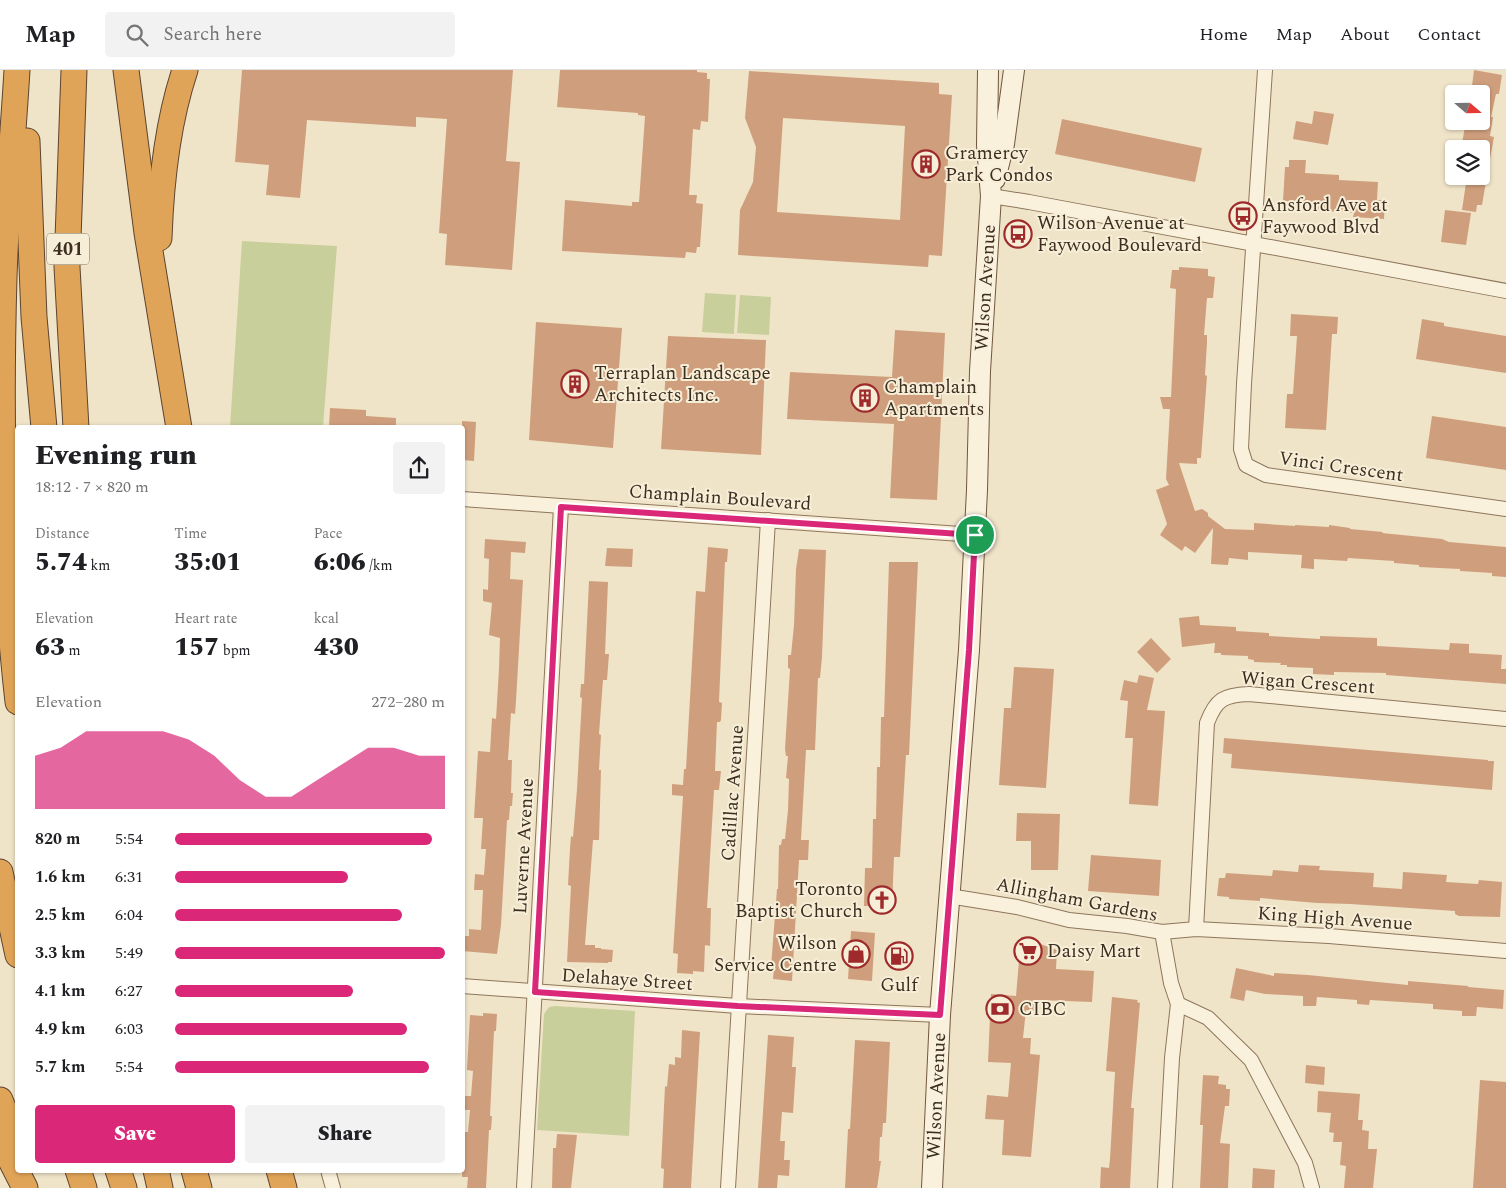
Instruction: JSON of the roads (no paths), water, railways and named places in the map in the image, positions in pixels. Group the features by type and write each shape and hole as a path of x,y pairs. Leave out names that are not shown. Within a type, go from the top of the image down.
{"highway":[{"path":"15,676 6,558 2,440 4,276 17,70"},
{"path":"25,70 34,317 44,425"},
{"name":"401","path":"74,70 68,266 76,425"},
{"path":"126,70 146,223 178,425"},
{"path":"159,310 160,210 166,149 178,92 185,70"},
{"path":"0,872 15,941"},
{"path":"0,1100 15,1138"},
{"path":"0,1140 15,1169"},
{"path":"17,1173 25,1188"},
{"path":"28,1173 34,1188"},
{"path":"79,1173 84,1188"},
{"path":"119,1173 124,1188"},
{"path":"157,1173 160,1188"},
{"path":"195,1173 199,1188"},
{"path":"280,1173 284,1188"}],"main road":[{"name":"Wilson Avenue","path":"932,1188 940,1015 969,650 975,535 980,371 991,196 987,144 988,70"},
{"name":"Wilson Avenue","path":"991,196 1004,144 1014,70"}],"street":[{"name":"Vinci Crescent","path":"1265,70 1241,449 1246,465 1266,476 1506,509"},
{"path":"991,196 1506,291"},
{"name":"Champlain Boulevard","path":"465,499 975,535"},
{"name":"Luverne Avenue","path":"524,1188 561,507"},
{"name":"Cadillac Avenue","path":"728,1188 768,520"},
{"name":"Wigan Crescent","path":"1196,929 1207,723 1213,708 1221,700 1232,695 1249,694 1506,719"},
{"name":"Allingham Gardens","path":"949,896 1017,907 1069,920 1162,932 1170,983 1178,1004"},
{"name":"King High Avenue","path":"1162,932 1196,929 1329,936 1506,951"},
{"name":"Delahaye Street","path":"465,986 738,1006 940,1015"},
{"path":"1165,1188 1172,1058 1178,1004 1208,1018 1250,1060 1304,1163 1312,1188"},
{"path":"329,1173 333,1188"}],"place":[{"name":"Gramercy Park Condos","path":"926,164"},
{"name":"Ansford Ave at Faywood Blvd","path":"1243,216"},
{"name":"Wilson Avenue at Faywood Boulevard","path":"1018,234"},
{"name":"Terraplan Landscape Architects Inc.","path":"575,384"},
{"name":"Champlain Apartments","path":"865,398"},
{"name":"Toronto Baptist Church","path":"882,900"},
{"name":"Daisy Mart","path":"1028,951"},
{"name":"Wilson Service Centre","path":"856,954"},
{"name":"Gulf","path":"899,956"},
{"name":"CIBC","path":"1000,1009"}]}
